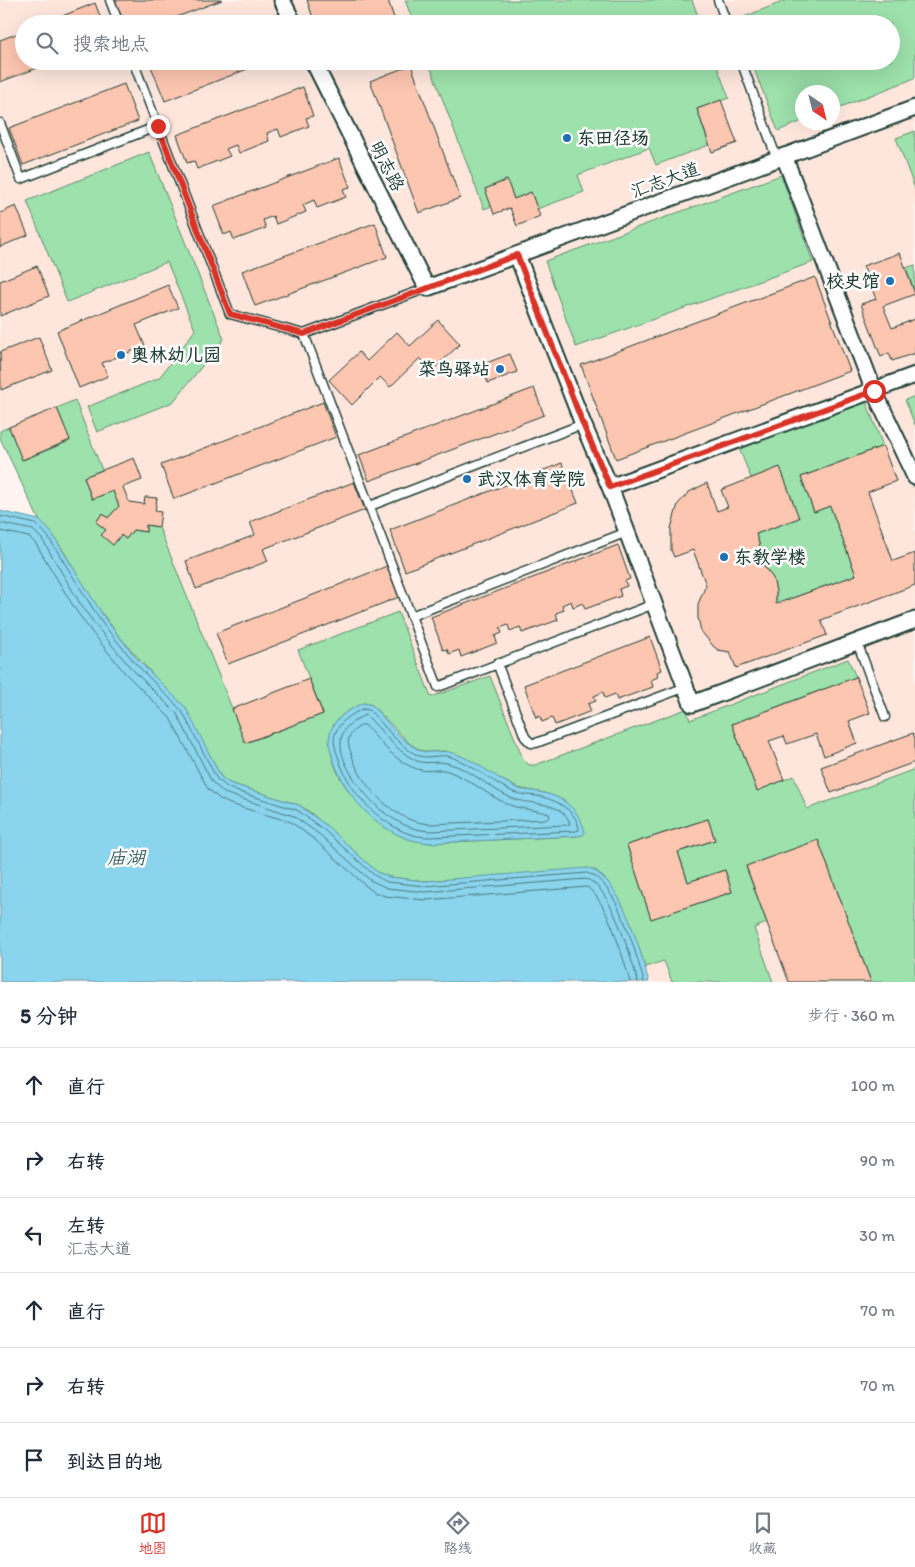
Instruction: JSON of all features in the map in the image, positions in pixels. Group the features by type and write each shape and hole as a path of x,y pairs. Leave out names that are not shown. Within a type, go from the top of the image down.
{"street":[{"path":"282,0 290,15"},
{"name":"明志路","path":"317,70 427,288"},
{"name":"汇志大道","path":"427,288 915,108"},
{"path":"780,158 874,391 915,477"},
{"path":"517,255 583,424 610,487 692,704 915,620"},
{"path":"610,487 915,375"}],"lane":[{"path":"110,0 116,15"},
{"path":"718,0 724,15"},
{"path":"136,70 230,314 304,334 427,288"},
{"path":"745,70 780,158"},
{"path":"0,123 22,179 158,126"},
{"path":"304,334 438,686 654,604"},
{"path":"370,506 583,424"},
{"path":"412,616 627,532"},
{"path":"857,642 886,717"},
{"path":"497,663 530,743 536,743 686,687"}],"shaded area":[{"name":"武汉体育学院","path":"0,0 915,0 915,982 649,982 645,967 407,880 221,777 192,719 51,532 39,520 0,438"}],"green space":[{"path":"405,0 692,0 698,15 411,15"},
{"path":"787,0 915,0 915,78 840,107 840,85 795,85 795,124 778,131 754,70 900,70 900,15 749,15"},
{"name":"东田径场","path":"431,70 718,70 729,98 697,109 709,145 656,165 649,148 578,175 584,192 537,209 531,193 514,199 506,180 485,189 492,206 484,209"},
{"path":"915,131 915,189 896,138"},
{"path":"149,152 224,339 173,402 97,432 87,407 159,378 195,330 167,262 67,302 27,201"},
{"path":"781,175 813,262 576,347 545,261"},
{"path":"915,265 915,293 906,268"},
{"path":"915,396 915,425 905,400"},
{"path":"75,400 102,470 84,477 92,499 113,491 119,506 108,518 103,513 96,521 106,530 102,535 121,535 126,539 133,530 146,532 146,525 159,527 246,743 323,714 298,650 398,612 431,697 490,676 523,759 529,765 535,765 686,709 690,720 848,659 856,677 732,724 757,790 794,776 807,809 915,769 915,982 871,982 818,840 746,867 767,923 754,928 773,982 672,982 664,961 645,967 632,928 620,901 604,878 595,870 425,881 389,877 377,872 311,813 299,805 229,783 221,777 211,757 154,676 119,636 91,598 51,532 39,520 0,438 0,431 9,427 23,460 70,441 57,408","holes":["364,703 372,705 410,744 420,750 428,752 445,751 518,788 548,794 565,801 577,836 430,843 409,839 385,827 361,806 351,793 335,766 331,751 333,726 347,712","708,819 715,840 678,852 688,882 725,870 732,892 651,918 627,845"]},
{"path":"866,401 883,446 801,477 814,512 830,506 856,575 776,604 774,583 771,576 763,565 751,558 762,553 756,534 798,518 751,478 739,448"}],"water":[{"name":"庙湖","path":"0,511 39,520 51,532 106,620 139,661 186,708 221,777 229,783 299,805 327,826 377,872 389,877 425,881 588,868 600,874 620,900 635,935 649,982 0,982"},
{"path":"363,703 372,705 400,736 419,750 453,753 476,764 516,788 548,794 563,800 579,817 585,832 583,835 577,836 430,843 403,837 391,831 368,814 350,793 332,756 329,736 332,728 339,718"}],"building":[{"path":"114,0 222,0 182,15 119,15"},
{"path":"307,0 388,0 393,15 312,15"},
{"path":"95,3 100,15 65,15"},
{"path":"15,34 15,70 32,70 0,82 0,40"},
{"path":"152,70 245,70 165,101"},
{"path":"398,70 413,70 460,198 419,213 370,81"},
{"path":"124,84 138,121 23,165 9,128"},
{"path":"303,87 313,116 306,118 309,126 281,137 278,129 267,133 269,141 239,153 236,145 226,149 230,156 197,169 194,161 187,163 177,135"},
{"path":"721,100 737,143 712,152 697,109"},
{"path":"339,158 350,187 343,189 346,197 317,208 314,200 303,205 306,212 276,224 273,216 263,220 266,228 234,240 231,232 224,235 213,206"},
{"path":"507,180 514,199 531,192 540,216 517,226 510,208 494,214 485,189"},
{"path":"16,206 28,235 0,247 0,213"},
{"path":"375,223 387,257 255,306 242,271"},
{"path":"900,253 915,294 883,306 892,328 915,319 915,353 892,361 889,353 881,357 861,304 876,299 863,266"},
{"path":"37,266 49,296 0,316 0,281"},
{"path":"815,277 850,371 616,459 581,365"},
{"path":"168,285 178,308 136,325 145,346 102,363 108,376 79,388 57,331"},
{"path":"438,320 460,344 432,371 420,358 390,387 380,377 352,405 329,380 359,352 367,361 397,332 410,346"},
{"path":"39,337 52,370 1,390 0,352"},
{"path":"510,354 517,372 488,383 481,365"},
{"path":"534,388 544,415 369,481 359,455"},
{"path":"323,402 336,437 174,499 161,465"},
{"path":"57,408 70,440 22,460 9,427"},
{"name":"东教学楼","path":"883,446 896,481 868,492 893,561 915,553 915,585 821,620 827,635 736,668 730,652 718,650 701,631 698,618 698,604 706,585 693,550 674,557 671,550 671,528 678,504 689,492 707,483 717,511 728,507 721,490 780,467 799,518 756,534 762,553 751,558 763,565 773,578 776,604 856,575 830,506 814,512 801,477"},
{"path":"134,458 142,480 123,487 129,502 144,504 145,497 157,498 155,511 161,512 159,527 146,525 146,532 133,530 126,539 121,535 113,545 101,535 106,530 96,522 103,513 108,518 119,506 113,491 92,499 84,477"},
{"path":"562,463 578,503 405,571 390,530"},
{"path":"354,482 365,510 263,549 268,561 196,589 186,561 255,535 250,522"},
{"path":"618,545 630,579 625,581 627,586 619,589 621,596 585,609 583,603 573,607 571,601 562,605 564,610 556,613 558,620 522,633 520,627 510,631 508,625 500,628 502,633 495,636 497,643 461,657 459,650 449,654 447,649 443,650 431,617"},
{"path":"387,566 399,597 228,664 216,633"},
{"path":"650,637 662,670 657,672 658,677 651,680 653,687 617,700 615,694 605,698 603,692 594,696 596,701 588,704 591,711 555,725 552,718 542,722 540,716 536,718 524,685"},
{"path":"856,677 870,713 849,721 857,743 824,756 816,734 787,744 784,736 769,741 784,780 757,791 732,724"},
{"path":"309,679 323,714 245,743 232,709"},
{"path":"913,733 915,739 915,762 831,793 821,767"},
{"path":"708,819 715,840 678,852 688,882 725,870 732,892 651,919 627,845"},
{"path":"818,840 871,982 789,982 746,866"}],"place":[{"name":"东田径场","path":"567,138"},
{"name":"校史馆","path":"890,281"},
{"name":"奥林幼儿园","path":"121,355"},
{"name":"菜鸟驿站","path":"500,369"},
{"name":"武汉体育学院","path":"467,479"},
{"name":"东教学楼","path":"724,557"}],"route":[{"path":"158,126 230,314 304,334 517,255 583,424 610,487 874,391"}]}
